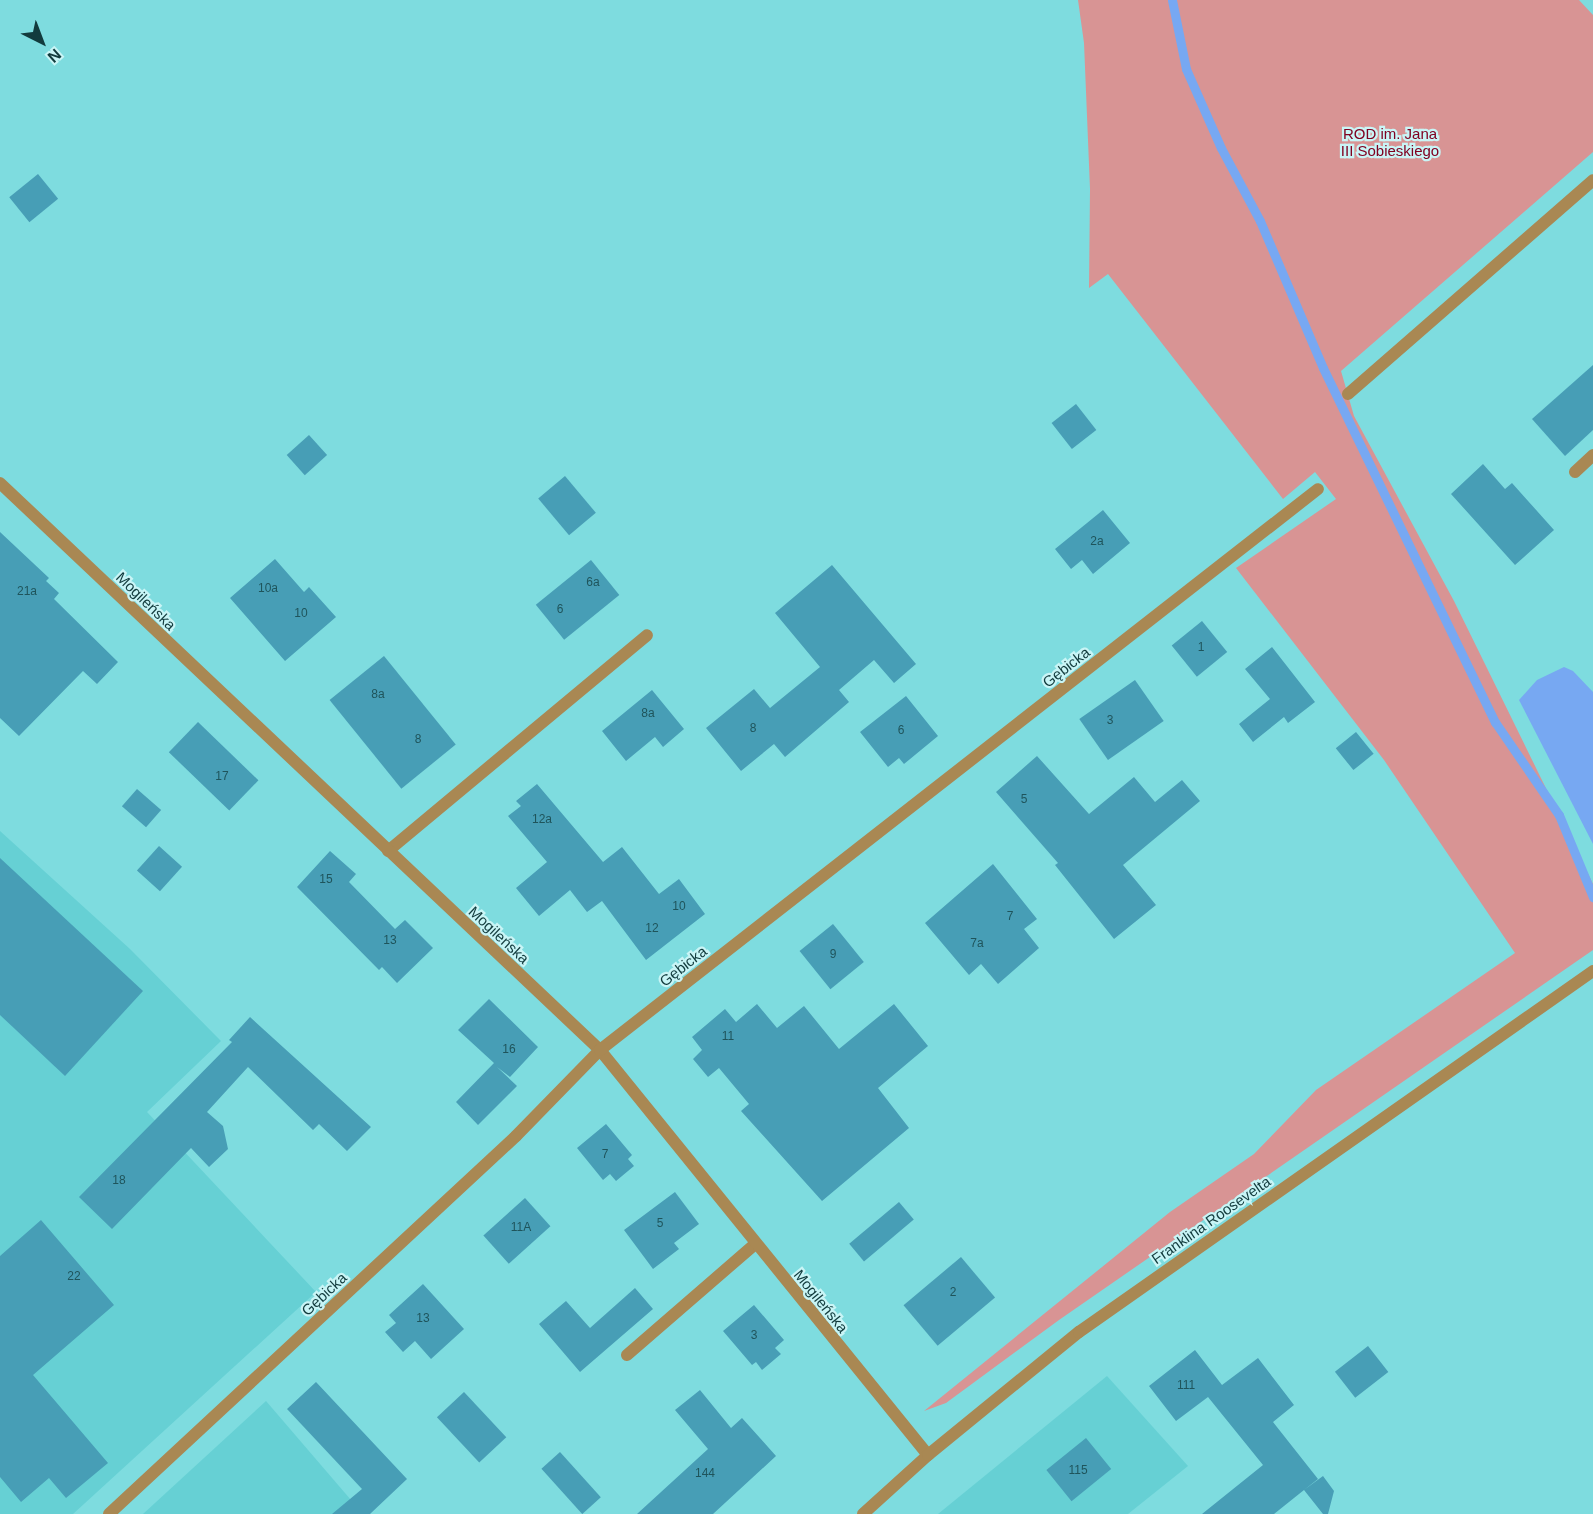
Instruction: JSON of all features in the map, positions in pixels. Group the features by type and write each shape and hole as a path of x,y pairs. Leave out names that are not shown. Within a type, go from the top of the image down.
{"street":[{"path":"1348,394 1593,180"},
{"path":"1575,472 1593,455"},
{"name":"Mogileńska","path":"0,483 600,1050 928,1455"},
{"name":"Gębicka","path":"109,1514 516,1136 600,1050 1318,489"},
{"path":"388,851 647,635"},
{"name":"Franklina Roosevelta","path":"864,1514 928,1455 1079,1332 1593,971"},
{"path":"627,1354 755,1244"}],"shaded area":[{"path":"1564,667 1573,671 1593,692 1593,844 1519,700 1537,680"},
{"path":"0,831 130,949 221,1041 147,1112 316,1292 73,1514 0,1514"},
{"path":"1107,1376 1188,1466 1128,1514 938,1514"},
{"path":"266,1401 363,1514 143,1514"}],"green space":[{"name":"ROD im. Jana III Sobieskiego","path":"1078,0 1579,0 1593,15 1593,152 1341,371 1354,416 1454,601 1593,884 1593,950 1059,1320 946,1403 924,1411 1170,1212 1254,1154 1316,1090 1515,953 1384,760 1236,568 1336,499 1315,472 1283,499 1108,274 1089,288 1090,189 1084,43"}],"building":[{"path":"38,174 58,199 29,222 9,197"},
{"path":"1593,365 1593,430 1565,456 1532,419"},
{"path":"1076,404 1096,430 1072,449 1052,423"},
{"path":"309,435 327,455 305,475 287,455"},
{"path":"1483,464 1505,489 1512,483 1554,530 1515,565 1451,494"},
{"path":"565,476 596,513 569,535 538,498"},
{"path":"1103,510 1130,543 1093,574 1082,560 1071,569 1055,549"},
{"path":"0,532 49,578 46,581 59,593 54,599 118,662 97,684 83,671 19,736 0,718"},
{"path":"275,559 304,592 309,587 336,617 285,661 230,598"},
{"path":"591,560 619,595 564,640 536,605"},
{"path":"832,565 916,664 894,683 874,660 839,690 849,702 785,757 774,744 741,771 706,728 754,689 770,708 820,667 775,613"},
{"path":"1202,621 1227,652 1197,677 1172,646"},
{"path":"1272,647 1315,702 1288,723 1284,717 1253,742 1239,724 1270,699 1245,669"},
{"path":"384,656 456,745 401,789 330,700"},
{"path":"1135,680 1164,721 1108,760 1079,719"},
{"path":"652,690 684,729 663,747 655,737 626,761 602,731"},
{"path":"906,696 938,736 904,764 899,758 888,767 860,732"},
{"path":"198,722 258,780 229,811 169,752"},
{"path":"1356,732 1374,754 1353,770 1336,748"},
{"path":"1037,756 1089,814 1134,777 1155,802 1182,780 1200,801 1123,865 1156,905 1114,939 1055,865 1058,863 996,792"},
{"path":"537,784 603,862 622,847 659,894 679,879 705,914 646,960 602,901 587,912 570,890 539,916 516,888 547,862 508,816 521,806 516,801"},
{"path":"137,789 161,810 146,827 122,806"},
{"path":"159,846 182,867 160,891 137,871"},
{"path":"330,851 356,874 349,882 395,929 405,920 433,948 397,983 382,967 379,970 297,887"},
{"path":"0,858 143,991 65,1076 0,1015"},
{"path":"993,864 1037,919 1024,929 1039,948 998,984 981,964 969,975 925,923"},
{"path":"833,924 864,962 830,989 800,951"},
{"path":"489,999 538,1047 510,1077 497,1067 517,1086 478,1125 456,1102 494,1063 458,1030"},
{"path":"757,1004 777,1028 804,1006 839,1049 894,1004 928,1046 878,1088 909,1128 822,1201 741,1111 749,1104 719,1068 708,1077 693,1059 702,1050 692,1037 725,1009 736,1022"},
{"path":"250,1017 371,1127 347,1151 319,1124 313,1130 248,1067 207,1112 223,1126 228,1149 209,1167 191,1148 112,1229 79,1197 232,1042 229,1040"},
{"path":"606,1124 632,1155 628,1159 634,1166 616,1181 610,1174 603,1180 577,1148"},
{"path":"675,1192 699,1224 674,1243 679,1249 653,1269 624,1230"},
{"path":"525,1198 550,1226 509,1264 483,1235"},
{"path":"899,1202 914,1220 864,1261 849,1244"},
{"path":"41,1220 114,1305 33,1375 108,1463 66,1498 49,1478 21,1502 0,1477 0,1256"},
{"path":"961,1257 995,1298 938,1346 904,1305"},
{"path":"423,1284 464,1329 431,1359 415,1341 403,1352 385,1332 396,1323 389,1315"},
{"path":"635,1288 653,1309 580,1372 539,1324 566,1301 590,1328"},
{"path":"754,1305 784,1340 775,1348 781,1354 762,1370 756,1362 752,1365 723,1331"},
{"path":"1368,1346 1388,1372 1355,1398 1335,1372"},
{"path":"1195,1350 1222,1385 1258,1358 1294,1405 1273,1422 1318,1479 1274,1514 1202,1514 1263,1465 1208,1397 1176,1421 1149,1386"},
{"path":"316,1382 407,1479 370,1514 332,1514 362,1489 287,1409"},
{"path":"700,1390 731,1428 742,1418 776,1456 713,1514 637,1514 708,1449 675,1410"},
{"path":"464,1392 506,1437 479,1463 437,1417"},
{"path":"1086,1438 1111,1469 1072,1501 1046,1470"},
{"path":"560,1452 601,1497 582,1514 541,1469"},
{"path":"1323,1476 1334,1491 1328,1514 1323,1514 1304,1490"}],"waterway":[{"path":"1172,0 1186,69 1221,148 1260,221 1323,368 1495,722 1559,815 1593,897"}]}
